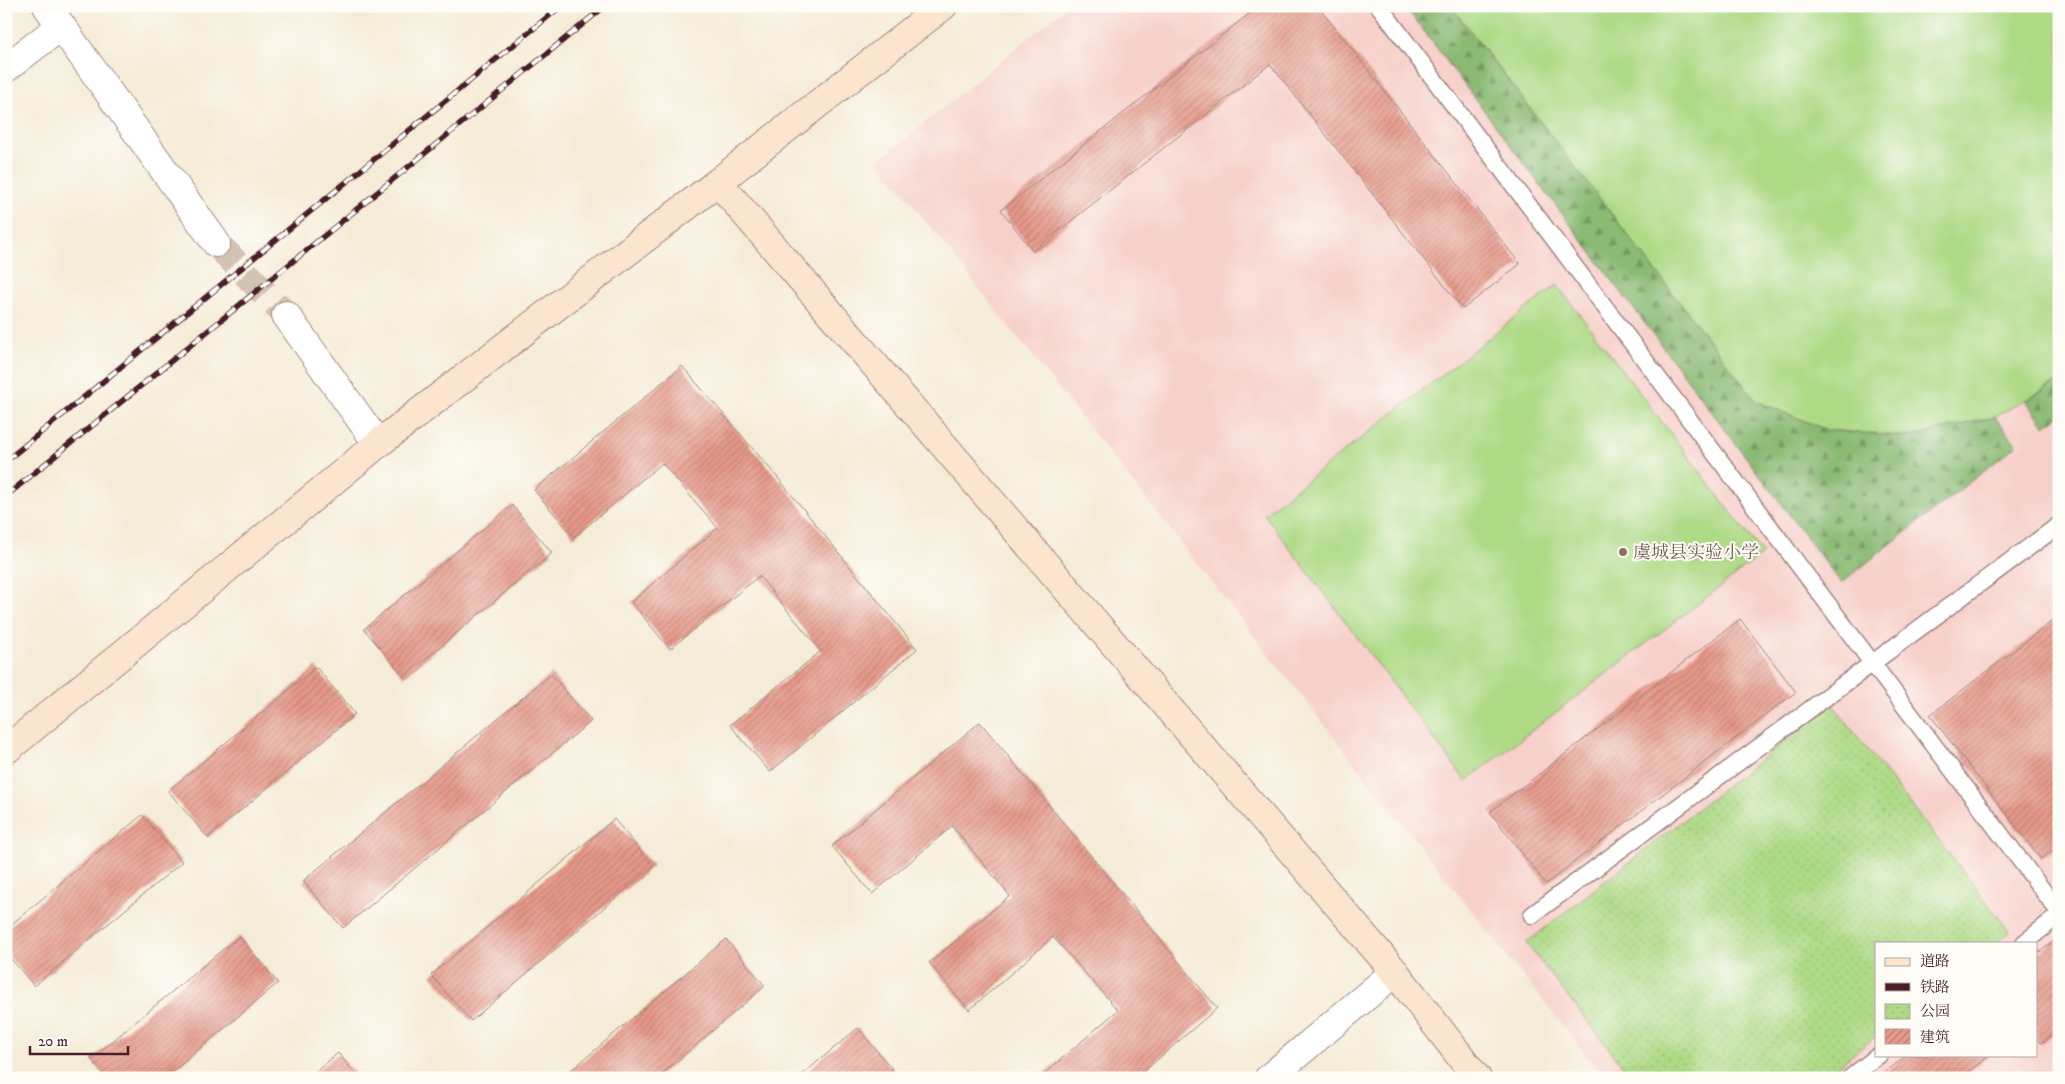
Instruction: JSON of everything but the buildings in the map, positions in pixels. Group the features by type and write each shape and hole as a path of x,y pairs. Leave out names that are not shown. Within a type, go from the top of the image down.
{"street":[{"path":"6,750 378,444 943,6"},
{"path":"6,68 54,16 216,243"},
{"path":"718,182 1395,972 1477,1078"},
{"path":"286,315 378,444"},
{"path":"1269,1078 1395,972"}],"lane":[{"path":"1379,6 2059,914 2025,942"},
{"path":"1532,915 2059,525"},
{"path":"1850,1078 1878,1056"}],"shaded area":[{"name":"虞城县实验小学","path":"1068,6 2059,6 2059,1078 1604,1078 878,161"}],"green space":[{"path":"1405,6 1451,6 1756,401 1827,430 1909,437 1995,417 2017,445 1841,583"},
{"path":"1451,6 2059,6 2059,381 1995,417 1909,437 1827,430 1756,401"},
{"path":"1557,285 1763,554 1466,781 1264,514"},
{"path":"2059,381 2059,416 2045,426 2026,401"},
{"path":"1832,704 2010,932 1997,942 1875,942 1875,1037 1823,1078 1632,1078 1526,943"}],"tunnel":[{"path":"216,243 286,315"}],"railway":[{"path":"6,461 561,6"},
{"path":"6,496 605,6"}],"place":[{"name":"虞城县实验小学","path":"1623,552"}]}
